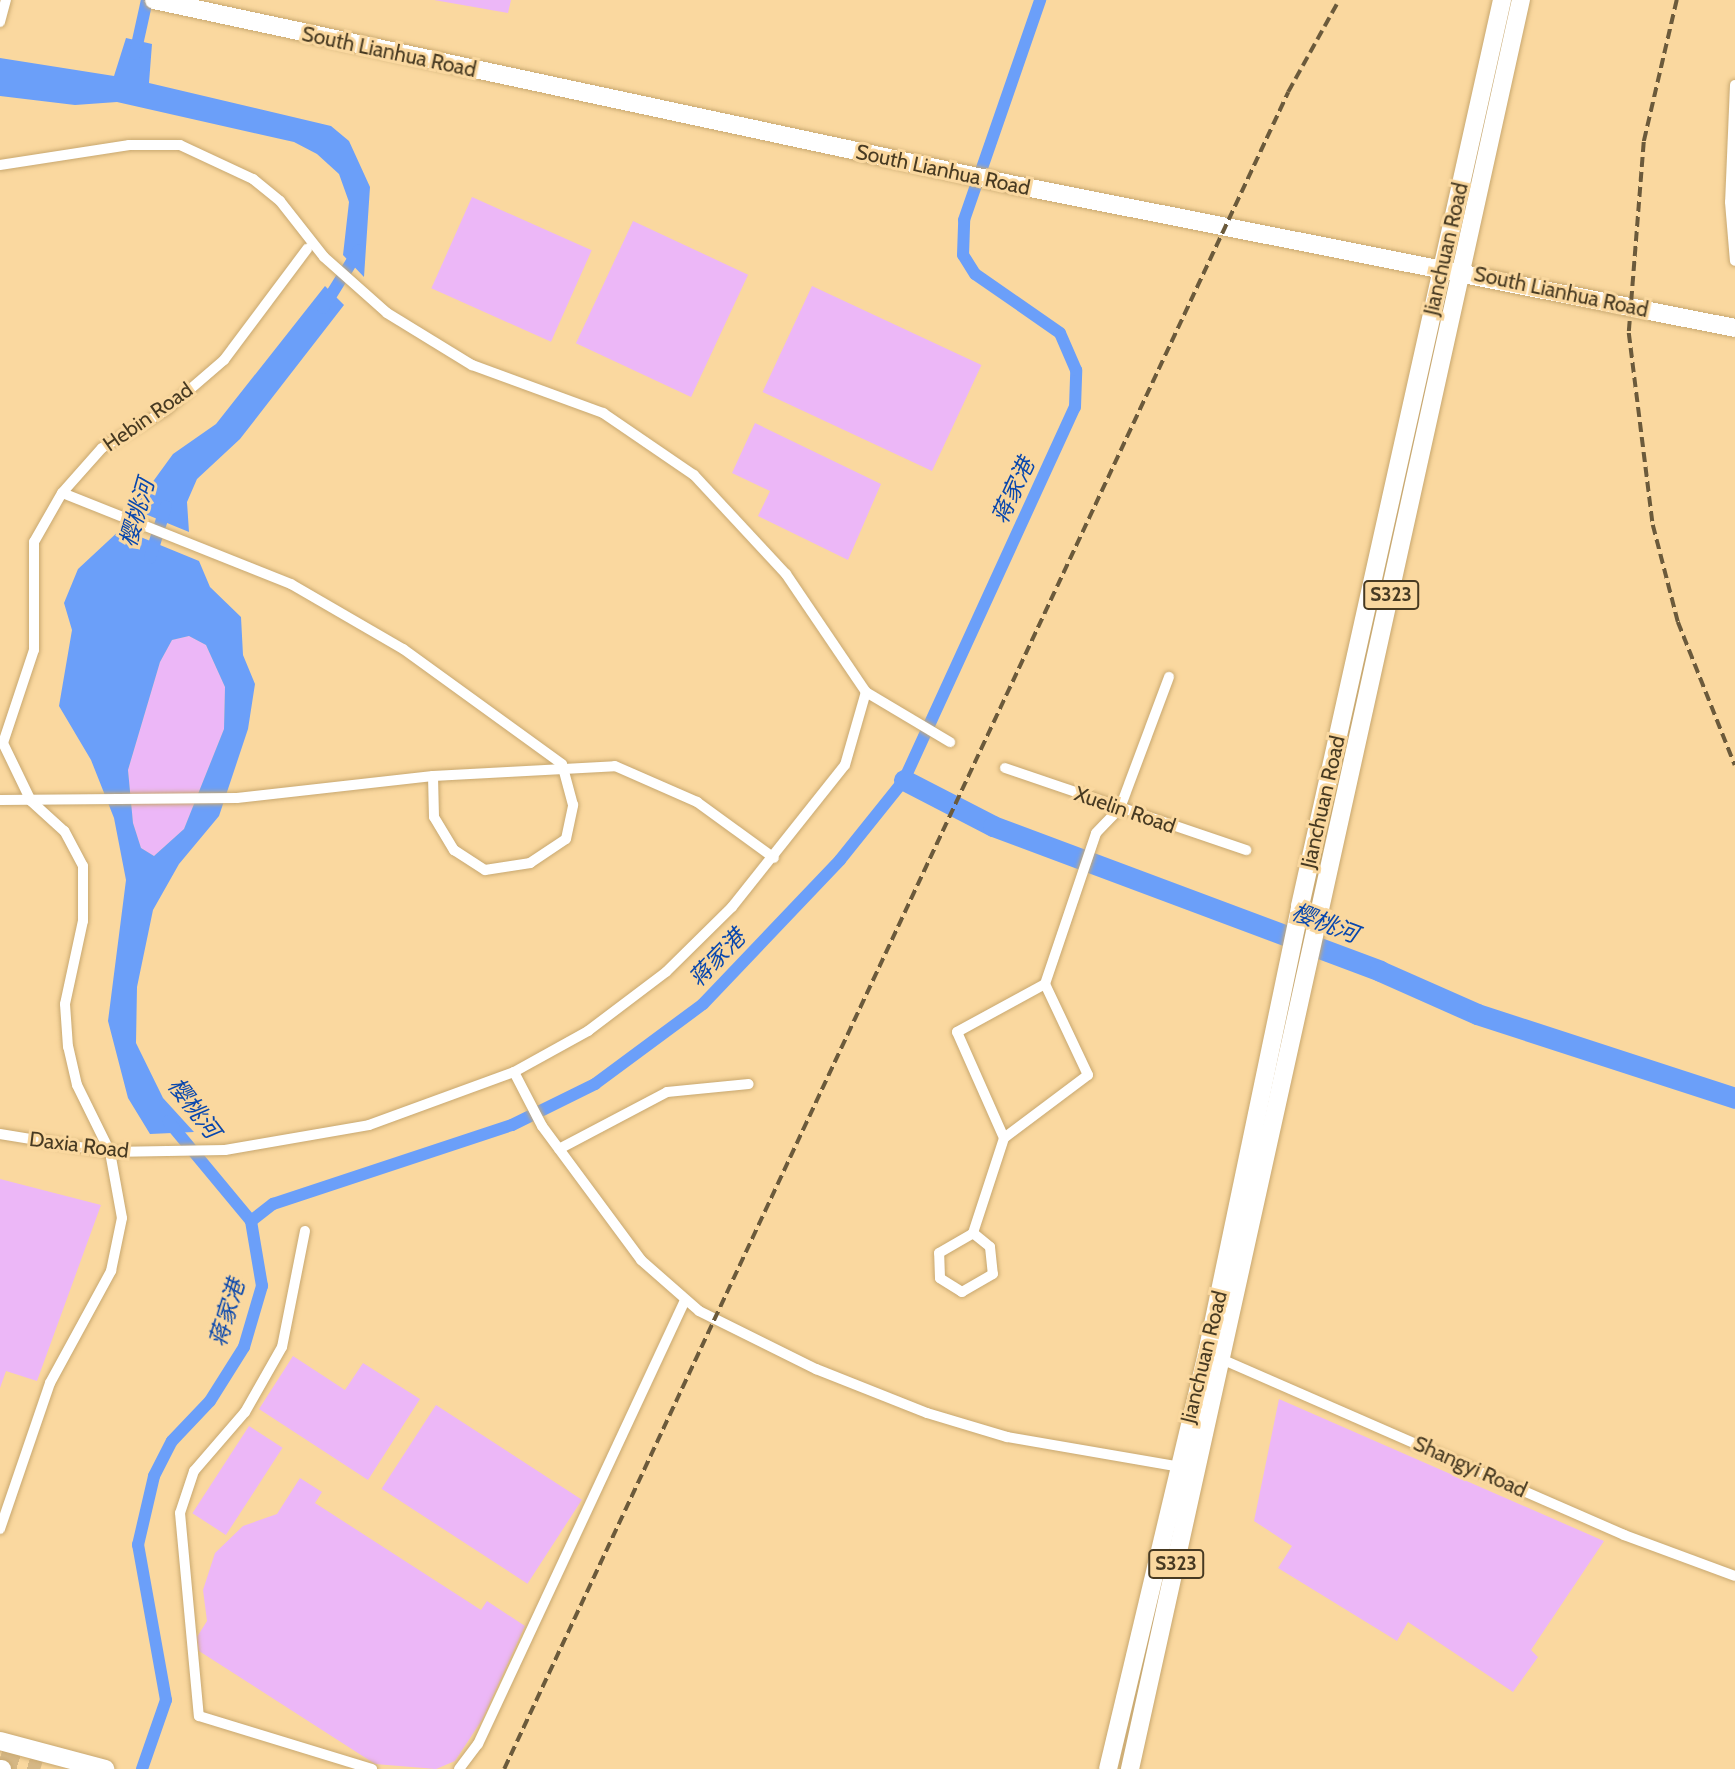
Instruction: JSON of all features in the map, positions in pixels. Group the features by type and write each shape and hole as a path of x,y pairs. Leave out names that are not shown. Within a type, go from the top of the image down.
{"main road":[{"name":"South Lianhua Road","path":"154,0 1014,185 1443,267 1735,328"},
{"name":"Jianchuan Road","path":"1130,1769 1214,1356 1288,962 1502,0"},
{"name":"Jianchuan Road","path":"1108,1769 1175,1466 1214,1356 1308,973 1521,0"},
{"path":"0,1741 102,1768"}],"street":[{"path":"0,22 6,0"},
{"path":"1735,85 1730,202 1735,261"},
{"path":"0,165 129,145 190,148 253,179 280,201 324,257 370,300 472,365 603,413 667,453 786,574 866,692 899,715 950,742"},
{"name":"Hebin Road","path":"31,800 3,743 34,650 34,542 62,493 102,448 166,410 224,360 307,249"},
{"path":"62,493 109,506 291,584 403,649 562,764 573,806 566,839 530,863 485,870 454,850 434,817 433,776"},
{"path":"1004,1138 957,1032 1045,984 1096,833 1121,808 1169,677"},
{"name":"Daxia Road","path":"0,1134 110,1152 158,1154 226,1150 369,1125 514,1072 588,1031 666,972 774,858 845,765 866,692"},
{"path":"0,800 237,799 562,764 615,766 697,802 774,858"},
{"name":"Xuelin Road","path":"1005,768 1246,850"},
{"path":"0,1529 50,1383 119,1244 122,1218 110,1152 77,1085 68,1047 65,1003 83,921 83,866 64,831 31,800"},
{"path":"973,1233 990,1247 993,1274 962,1292 940,1278 939,1252 973,1233 1004,1138 1088,1075 1045,984"},
{"path":"514,1072 524,1095 551,1139 641,1260 685,1301 816,1369 927,1413 1007,1437 1175,1466"},
{"path":"559,1149 667,1092 749,1084"},
{"path":"305,1231 282,1347 245,1412 194,1471 180,1513 199,1716 372,1769"},
{"path":"459,1769 478,1744 685,1301"},
{"name":"Shangyi Road","path":"1214,1356 1624,1535 1735,1576"}],"shaded area":[{"path":"434,0 511,0 508,13"},
{"path":"472,197 592,250 551,342 431,288"},
{"path":"633,221 748,275 691,397 576,343"},
{"path":"812,286 981,365 932,471 763,392"},
{"path":"755,423 881,484 848,560 758,516 770,491 732,473"},
{"path":"189,636 206,645 225,687 224,729 184,829 154,856 141,848 133,823 128,770 160,662 172,640"},
{"path":"0,1179 101,1205 37,1381 6,1371 0,1388"},
{"path":"293,1356 345,1390 363,1363 420,1399 368,1480 259,1409"},
{"path":"1279,1399 1604,1541 1531,1650 1538,1657 1513,1692 1408,1622 1397,1641 1278,1568 1292,1546 1254,1521"},
{"path":"436,1405 582,1500 527,1584 382,1489"},
{"path":"249,1426 283,1448 226,1535 192,1513"},
{"path":"300,1478 322,1492 315,1503 481,1610 487,1601 525,1626 482,1720 455,1761 436,1769 375,1764 199,1651 197,1637 207,1621 203,1590 215,1553 243,1526 277,1514"}],"water":[{"path":"126,38 152,44 149,83 331,126 349,141 370,187 364,277 343,255 349,202 339,174 317,154 294,142 117,102 75,105 0,96 0,58 114,76"},
{"path":"325,286 344,305 240,439 197,479 187,502 189,532 133,509 173,454 216,424"},
{"path":"121,529 199,561 210,587 241,617 243,655 255,684 248,729 219,816 179,864 153,910 137,987 136,1043 163,1098 194,1132 150,1134 128,1098 108,1021 126,880 114,818 91,760 59,706 72,630 64,603 78,569","holes":["189,636 206,645 225,687 224,729 184,829 154,856 141,848 133,823 128,770 160,662 172,640"]}],"waterway":[{"path":"135,54 147,0"},
{"name":"蒋家港","path":"142,1769 166,1700 138,1545 154,1476 172,1441 210,1401 244,1347 262,1286 251,1221 273,1204 512,1125 595,1084 703,1004 840,860 904,780 1075,407 1076,370 1060,333 975,274 963,255 964,220 1040,0"},
{"name":"樱桃河","path":"323,308 359,250"},
{"name":"樱桃河","path":"150,558 166,506"},
{"name":"樱桃河","path":"904,780 993,826 1380,971 1477,1014 1735,1098"},
{"name":"樱桃河","path":"168,1121 251,1221"}],"tunnel":[{"path":"0,1757 40,1769"}],"railway":[{"path":"504,1769 1288,92 1339,0"},
{"path":"1677,0 1644,142 1629,333 1653,525 1678,622 1735,765"}]}
